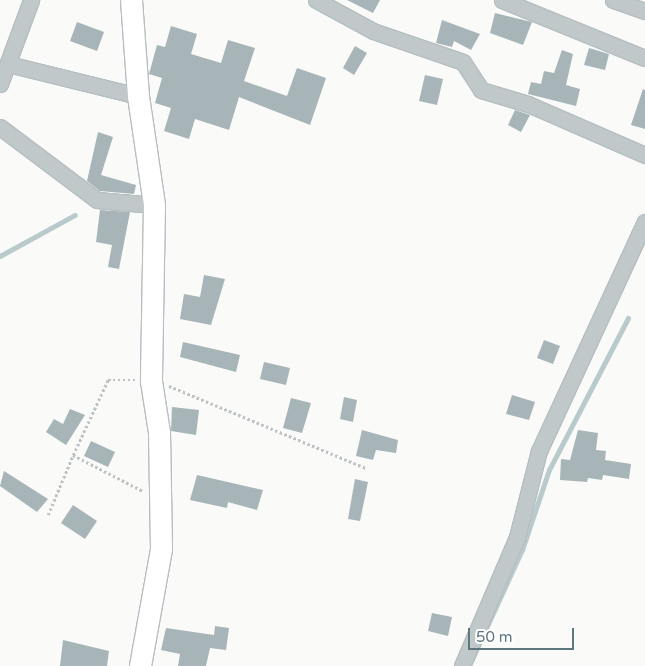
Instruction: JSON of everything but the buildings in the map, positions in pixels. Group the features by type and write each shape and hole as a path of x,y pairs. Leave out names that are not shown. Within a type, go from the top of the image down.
{"street":[{"path":"0,84 31,0"},
{"path":"131,0 138,96 154,205 151,381 159,432 161,549 140,666"},
{"path":"316,0 373,31 463,62 482,90 528,104 645,154"},
{"path":"502,0 645,58"},
{"path":"613,0 645,11"},
{"path":"8,64 138,96"},
{"path":"0,127 97,200 154,205"},
{"path":"462,666 517,537 539,451 645,222"}],"path":[{"path":"48,515 108,380 151,381 188,391 366,468"},
{"path":"74,455 114,478 152,494 160,492"}],"waterway":[{"path":"0,256 75,215"},
{"path":"472,659 522,550 549,470 628,318"}]}
